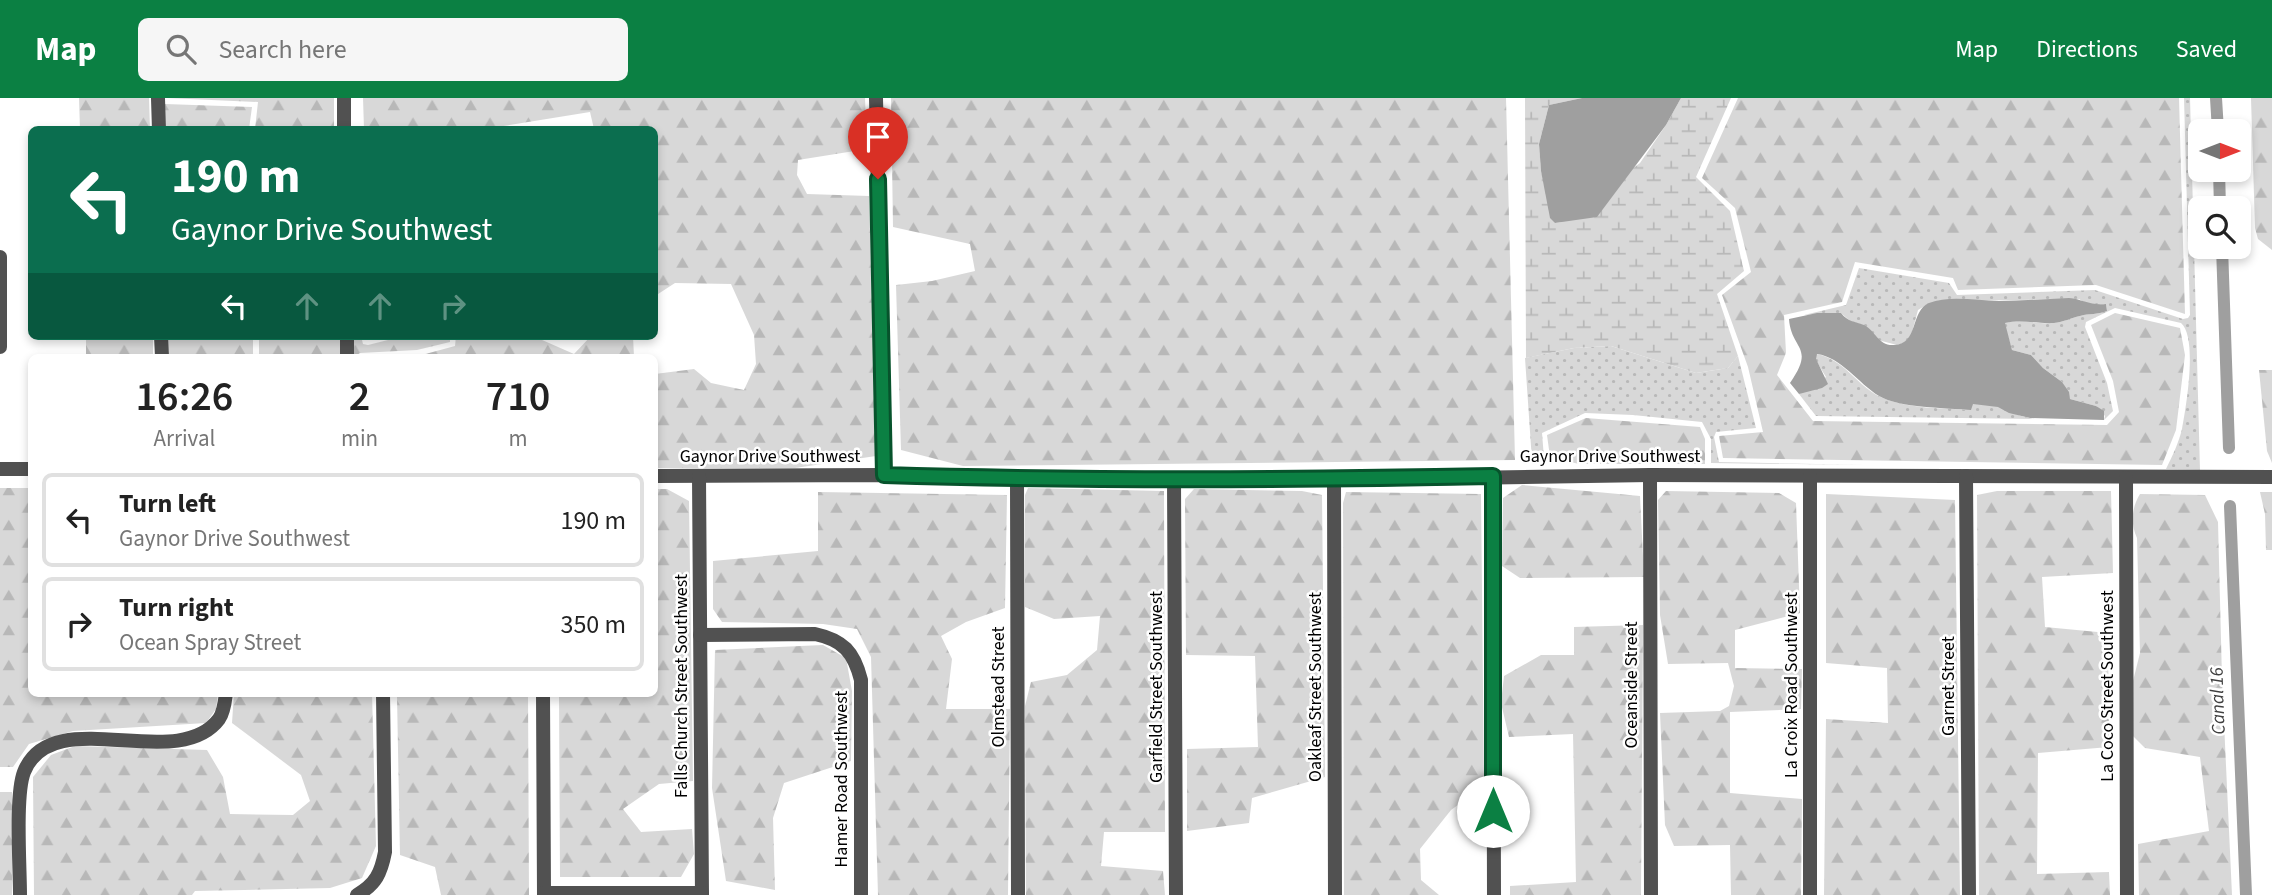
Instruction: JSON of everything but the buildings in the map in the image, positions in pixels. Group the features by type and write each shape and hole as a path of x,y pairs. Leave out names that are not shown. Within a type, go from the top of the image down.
{"street":[{"path":"158,98 159,126"},
{"path":"344,98 344,126"},
{"path":"876,98 884,475"},
{"path":"0,257 0,347"},
{"path":"0,469 28,469"},
{"name":"Gaynor Drive Southwest","path":"658,476 884,475 1017,479 1334,480 1650,475 2272,477"},
{"name":"Oceanside Street","path":"1650,475 1651,895"},
{"name":"Falls Church Street Southwest","path":"699,476 702,894"},
{"path":"1493,476 1493,895"},
{"name":"La Croix Road Southwest","path":"1810,476 1810,895"},
{"name":"Garnet Street","path":"1966,476 1969,895"},
{"name":"La Coco Street Southwest","path":"2126,478 2127,895"},
{"name":"Olmstead Street","path":"1017,479 1018,895"},
{"name":"Garfield Street Southwest","path":"1174,479 1176,895"},
{"name":"Oakleaf Street Southwest","path":"1334,480 1335,895"},
{"name":"Hamer Road Southwest","path":"700,635 815,634 829,637 845,647 856,662 861,680 861,895"},
{"path":"20,895 20,793 23,772 33,755 50,744 73,739 171,741 189,738 206,732 221,717 225,697"},
{"path":"357,895 371,887 382,872 385,852 383,697"},
{"path":"543,697 544,894 702,894"}],"green space":[{"path":"79,98 149,98 150,126 80,126"},
{"path":"167,98 334,98 334,126 255,126 258,102"},
{"path":"363,98 865,98 867,149 798,160 797,175 807,194 869,196 876,456 795,468 658,468 658,374 694,369 711,383 744,390 756,364 754,335 731,284 675,283 658,294 658,126 593,126 590,112 504,126 364,126"},
{"path":"891,98 1506,98 1515,460 963,466 901,450 896,285 932,281 975,271 970,244 893,227"},
{"path":"1525,98 1582,98 1549,105 1539,144 1541,171 1555,223 1562,222 1640,163 1681,98 1731,98 1696,177 1730,211 1744,271 1717,294 1738,356 1728,368 1696,373 1611,346 1574,348 1526,358"},
{"path":"1738,98 2179,98 2185,314 2096,285 1958,290 1953,278 1855,262 1842,302 1784,315 1786,353 1777,375 1813,421 2107,425 2119,412 2113,381 2091,325 2115,313 2180,328 2185,355 2176,430 2162,465 1723,458 1719,436 1763,432 1748,367 1722,295 1751,272 1735,208 1702,178"},
{"path":"2184,98 2190,98 2188,182 2192,182 2193,196 2188,196 2188,243"},
{"path":"2251,98 2272,98 2272,250 2258,239 2255,228"},
{"path":"165,104 252,107 249,126 165,126"},
{"path":"2188,259 2194,259 2200,470 2166,469 2181,434 2188,390 2189,343 2181,323 2115,308 2086,322 2085,327 2107,383 2113,411 2104,420 2105,416 2096,406 2070,399 2062,382 2031,355 2012,350 2004,323 2058,322 2107,311 2106,304 2087,304 2079,299 1938,301 1918,310 1911,336 1904,343 1897,345 1878,340 1863,325 1850,321 1841,313 1804,315 1846,305 1859,268 1949,283 1957,295 2095,290 2183,319 2190,315"},
{"path":"86,340 153,340 153,354 86,354"},
{"path":"168,340 253,340 253,354 168,354"},
{"path":"259,340 340,340 341,354 259,354"},
{"path":"354,340 362,340 363,344 368,345 388,340 450,340 417,350 354,354"},
{"path":"456,340 542,340 574,354 425,354 455,346"},
{"path":"587,340 633,340 634,354 574,354"},
{"path":"1611,346 1696,373 1728,368 1738,356 1756,428 1716,432 1714,437 1719,462 1867,465 1711,463 1711,439 1702,422 1585,413 1542,433 1544,458 1547,461 1532,461 1525,358 1574,348"},
{"path":"1816,354 1835,361 1874,393 1893,402 1970,410 1972,404 1990,405 2035,419 1816,416 1799,394 1826,377 1815,359"},
{"path":"2259,370 2272,370 2272,463 2267,451"},
{"path":"1586,418 1700,427 1705,439 1705,464 1579,464 1550,457 1547,435"},
{"path":"1522,485 1640,496 1644,577 1520,578 1502,566 1503,498"},
{"path":"0,488 28,488 28,697 218,697 216,709 206,723 73,731 29,744 13,767 0,767"},
{"path":"1028,488 1164,491 1165,832 1104,832 1101,866 1163,871 1165,895 1026,895 1025,706 1031,682 1067,675 1097,650 1100,616 1054,619 1025,607 1025,495"},
{"path":"658,489 667,489 689,501 693,781 659,784 623,809 641,832 692,829 694,854 681,877 560,877 559,697 658,697"},
{"path":"1194,489 1302,491 1322,495 1325,777 1252,798 1249,823 1187,831 1187,749 1258,747 1255,656 1186,655 1185,499"},
{"path":"1666,491 1779,493 1796,503 1800,613 1735,630 1735,668 1802,669 1801,709 1730,712 1730,793 1802,799 1801,895 1731,895 1730,845 1674,846 1665,825 1660,713 1720,711 1729,706 1734,686 1728,663 1668,664 1660,615 1658,500"},
{"path":"1997,491 2111,491 2113,573 2042,577 2045,627 2108,633 2109,747 2038,753 2037,874 2109,872 2110,895 1979,895 1977,495"},
{"path":"818,492 1007,495 1005,608 966,622 941,636 952,659 946,709 1010,709 1008,895 878,895 871,657 857,629 823,624 722,622 713,609 713,561 818,551"},
{"path":"1346,492 1481,494 1484,786 1451,810 1420,849 1421,880 1439,895 1344,895 1343,503"},
{"path":"2260,492 2272,492 2272,550 2266,550 2265,514"},
{"path":"1826,494 1955,500 1960,895 1824,895 1826,719 1888,723 1887,668 1826,663"},
{"path":"2140,494 2205,495 2218,522 2232,895 2139,895 2138,844 2209,831 2200,757 2145,748 2131,734 2132,685 2140,653 2137,538 2133,515"},
{"path":"1643,625 1641,895 1510,895 1510,886 1576,882 1573,734 1509,737 1501,703 1504,676 1541,655 1574,655 1574,627"},
{"path":"823,645 846,658 852,691 851,761 784,783 773,818 775,890 726,881 712,788 715,650"},
{"path":"234,697 372,697 376,846 362,878 330,888 195,891 192,895 34,895 33,777 51,755 75,746 207,750 223,777 230,814 293,815 310,801 301,775 232,723"},
{"path":"397,697 528,697 529,895 441,895 435,867 400,855"},
{"path":"0,792 12,792 12,895 0,895"}],"shaded area":[{"path":"1582,98 1681,98 1666,125 1597,217 1555,223 1550,218 1539,144 1549,105"},
{"path":"2069,298 2106,304 2107,311 2054,323 2005,323 2012,350 2031,355 2062,382 2070,399 2096,406 2104,411 2104,420 2030,418 1998,407 1973,404 1971,410 1898,403 1879,396 1842,365 1817,354 1816,359 1828,384 1799,394 1790,383 1798,371 1802,355 1789,319 1817,313 1841,313 1849,320 1864,325 1884,343 1894,345 1907,339 1919,313 1929,303 1955,299 2008,301"}],"waterway":[{"name":"Canal 16","path":"2216,98 2217,119"},
{"name":"Canal 16","path":"2219,182 2220,196"},
{"name":"Canal 16","path":"2222,259 2229,448"},
{"name":"Canal 16","path":"2230,506 2246,895"}],"route":[{"path":"878,179 884,475 1017,479 1334,480 1493,476 1493,811"}]}
